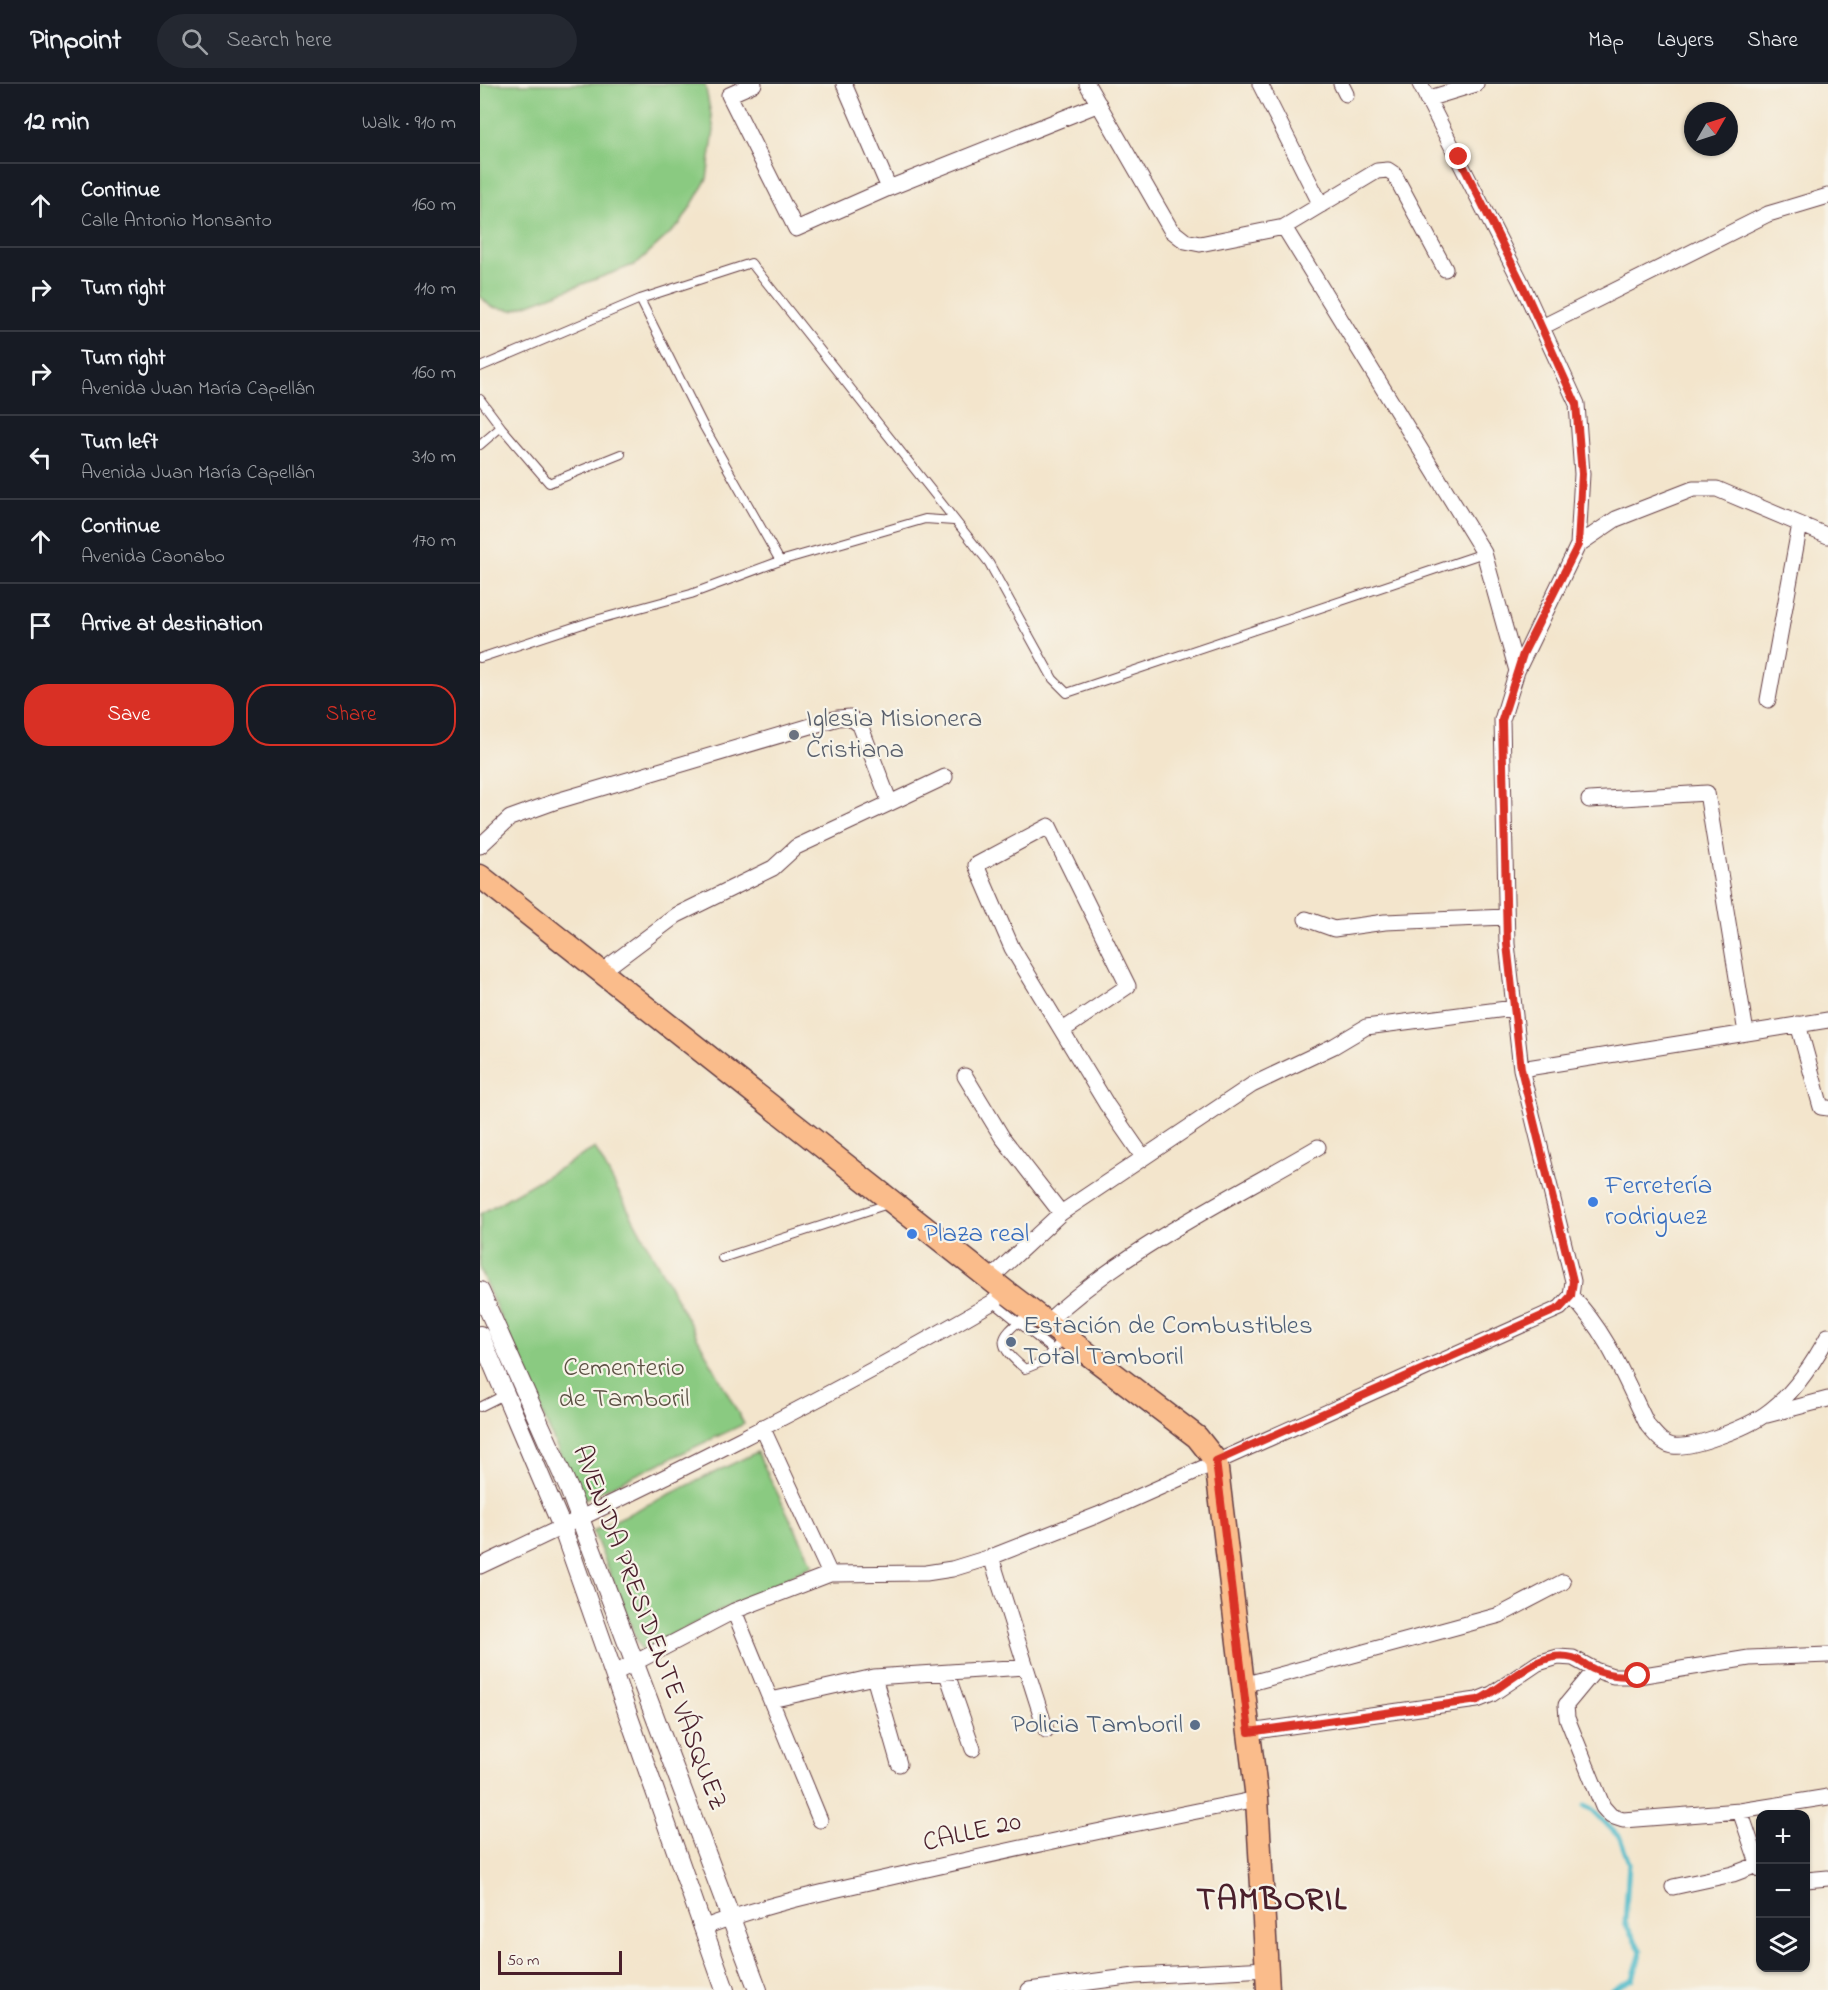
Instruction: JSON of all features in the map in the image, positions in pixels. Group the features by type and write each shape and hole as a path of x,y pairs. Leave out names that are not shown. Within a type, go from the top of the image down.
{"main road":[{"path":"480,876 892,1202 1059,1343 1197,1437 1216,1461 1257,1799 1267,1980"}],"street":[{"path":"754,84 729,95 796,229 889,188 1099,104"},
{"path":"844,84 889,188"},
{"path":"1087,84 1171,230 1185,241 1200,244 1284,227 1377,171 1388,170 1394,174 1445,269"},
{"path":"1260,84 1321,205"},
{"path":"613,1674 734,1611 830,1574 926,1573 952,1569 991,1557 1098,1515 1560,1308 1571,1296 1573,1281 1521,1069 1506,917 1502,720 1523,654 1578,545 1582,474 1576,404 1483,205 1420,84"},
{"path":"1428,99 1476,84"},
{"path":"1542,327 1768,214 1828,196"},
{"path":"1284,227 1484,553 1517,671"},
{"path":"1578,545 1616,519 1694,489 1716,489 1828,536"},
{"path":"1767,700 1800,524"},
{"path":"480,846 510,818 557,801 838,718 850,717 860,725 891,803"},
{"path":"601,972 677,915 773,868 796,847 945,777"},
{"path":"1589,800 1707,793 1746,1033"},
{"path":"1064,1030 1128,986 1049,826 976,865 1011,948 1064,1030 1107,1105 1143,1157"},
{"path":"1306,919 1334,928 1385,922 1506,917"},
{"path":"480,1566 580,1519 906,1353 996,1291 1061,1213 1252,1085 1334,1046 1366,1027 1514,1008"},
{"path":"1521,1069 1828,1020"},
{"path":"1798,1024 1821,1107 1828,1108"},
{"path":"964,1076 1002,1137 1061,1213"},
{"path":"1032,1319 1070,1301 1131,1257 1318,1147"},
{"name":"AVENIDA PRESIDENTE VÁSQUEZ","path":"480,1291 580,1519 758,1990"},
{"path":"1571,1296 1591,1316 1606,1339 1648,1426 1657,1438 1671,1446 1690,1446 1764,1415 1828,1399"},
{"name":"AVENIDA PRESIDENTE VÁSQUEZ","path":"480,1335 562,1527 725,1990"},
{"path":"1764,1415 1790,1390 1818,1355 1828,1336"},
{"path":"762,1427 830,1574"},
{"path":"991,1557 1046,1730"},
{"path":"1243,1685 1500,1615 1563,1582"},
{"path":"734,1611 820,1820"},
{"path":"1249,1732 1478,1700 1492,1694 1538,1663 1558,1657 1573,1658 1595,1670 1613,1676 1638,1676 1749,1658 1828,1655"},
{"path":"771,1700 874,1677 947,1674 1025,1667"},
{"path":"1595,1670 1566,1705 1568,1719 1602,1807 1611,1816 1623,1820 1740,1811 1828,1797"},
{"path":"947,1674 973,1749"},
{"path":"874,1677 899,1764"},
{"name":"CALLE 20","path":"702,1928 730,1918 876,1881 1088,1833 1257,1799"},
{"path":"1740,1811 1758,1864"},
{"path":"1673,1887 1756,1868"},
{"path":"1810,1880 1828,1878"},
{"path":"1029,1990 1135,1976 1267,1980"}],"lane":[{"path":"480,367 640,300 751,263 989,564 1053,679 1067,693 1484,553"},
{"path":"640,300 703,425 780,561"},
{"path":"480,399 549,483 621,454"},
{"path":"480,445 501,427"},
{"path":"480,658 592,621 691,594 780,561 925,519 954,521"},
{"path":"722,1258 892,1202"},
{"path":"1032,1319 1007,1331 1003,1345 1025,1369 1042,1362 1059,1343"},
{"path":"480,1407 506,1394"}],"green space":[{"path":"480,84 705,84 714,130 707,179 681,223 636,264 513,310 491,307 480,296"},
{"name":"Cementerio de Tamboril","path":"595,1148 744,1424 580,1501 480,1270 480,1214"},
{"path":"757,1452 813,1565 641,1650 593,1531"}],"waterway":[{"path":"1585,1806 1593,1810 1620,1838 1629,1863 1625,1923 1641,1951 1633,1979 1611,1990"}],"place":[{"name":"Iglesia Misionera Cristiana","path":"794,735"},
{"name":"Ferretería rodriguez","path":"1593,1202"},
{"name":"Plaza real","path":"912,1234"},
{"name":"Estación de Combustibles Total Tamboril","path":"1011,1342"},
{"name":"Policia Tamboril","path":"1195,1725"}],"district":[{"name":"TAMBORIL","path":"1272,1901"}],"route":[{"path":"1459,157 1521,282 1576,404 1582,474 1578,545 1523,654 1502,720 1507,944 1521,1069 1573,1281 1571,1296 1560,1308 1216,1461 1249,1732 1370,1717 1478,1700 1492,1694 1507,1681 1538,1663 1558,1657 1573,1658 1595,1670 1613,1676 1638,1676"}]}
